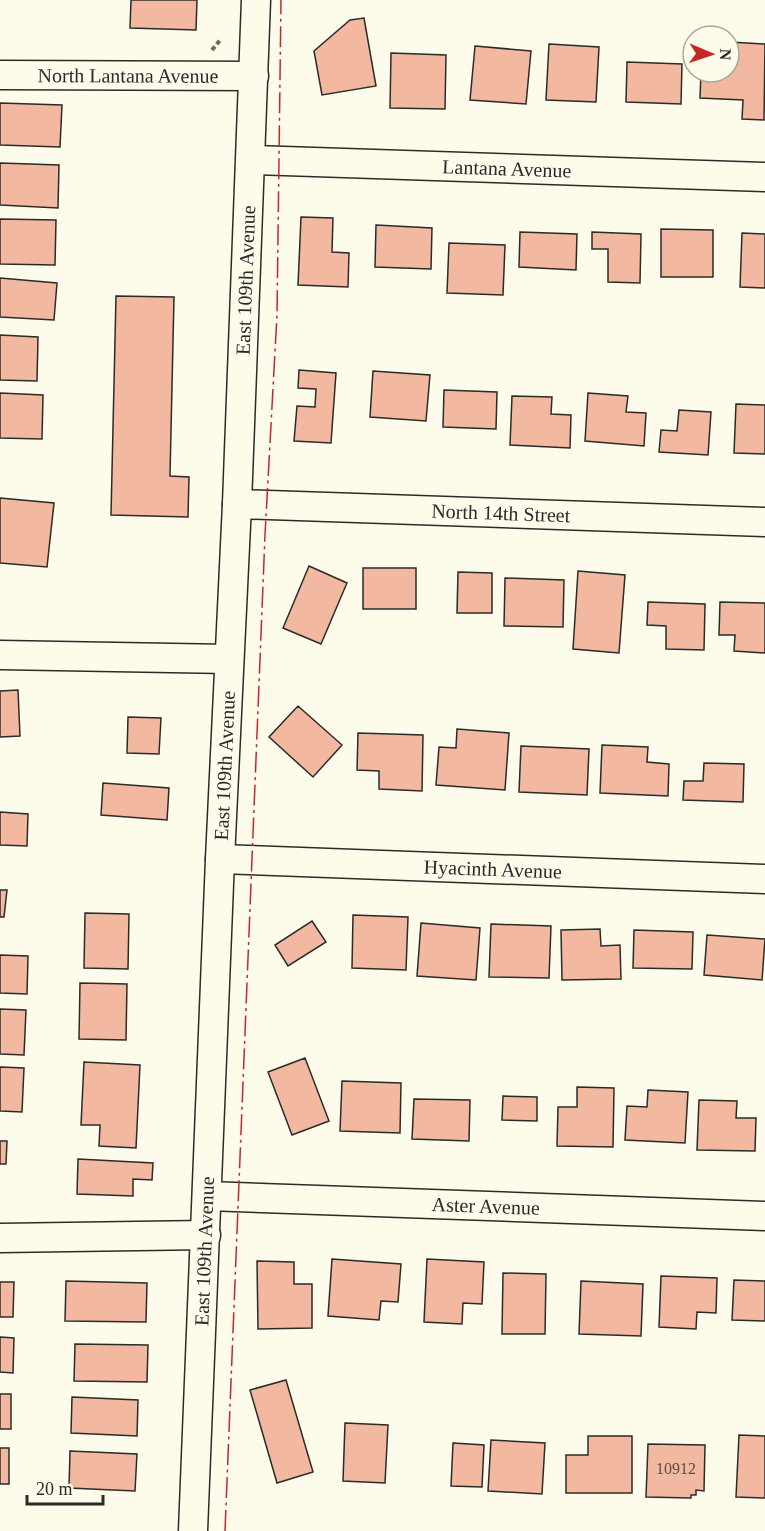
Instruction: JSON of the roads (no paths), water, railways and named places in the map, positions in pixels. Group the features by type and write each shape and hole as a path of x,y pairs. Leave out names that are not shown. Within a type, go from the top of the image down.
{"street":[{"name":"East 109th Avenue","path":"193,1531 256,0"},
{"name":"North Lantana Avenue","path":"0,75 254,76"},
{"name":"Lantana Avenue","path":"251,160 765,177"},
{"name":"North 14th Street","path":"237,504 765,522"},
{"path":"0,655 229,659"},
{"name":"Hyacinth Avenue","path":"220,859 765,879"},
{"name":"Aster Avenue","path":"207,1196 765,1216"},
{"path":"0,1238 206,1235"}]}
